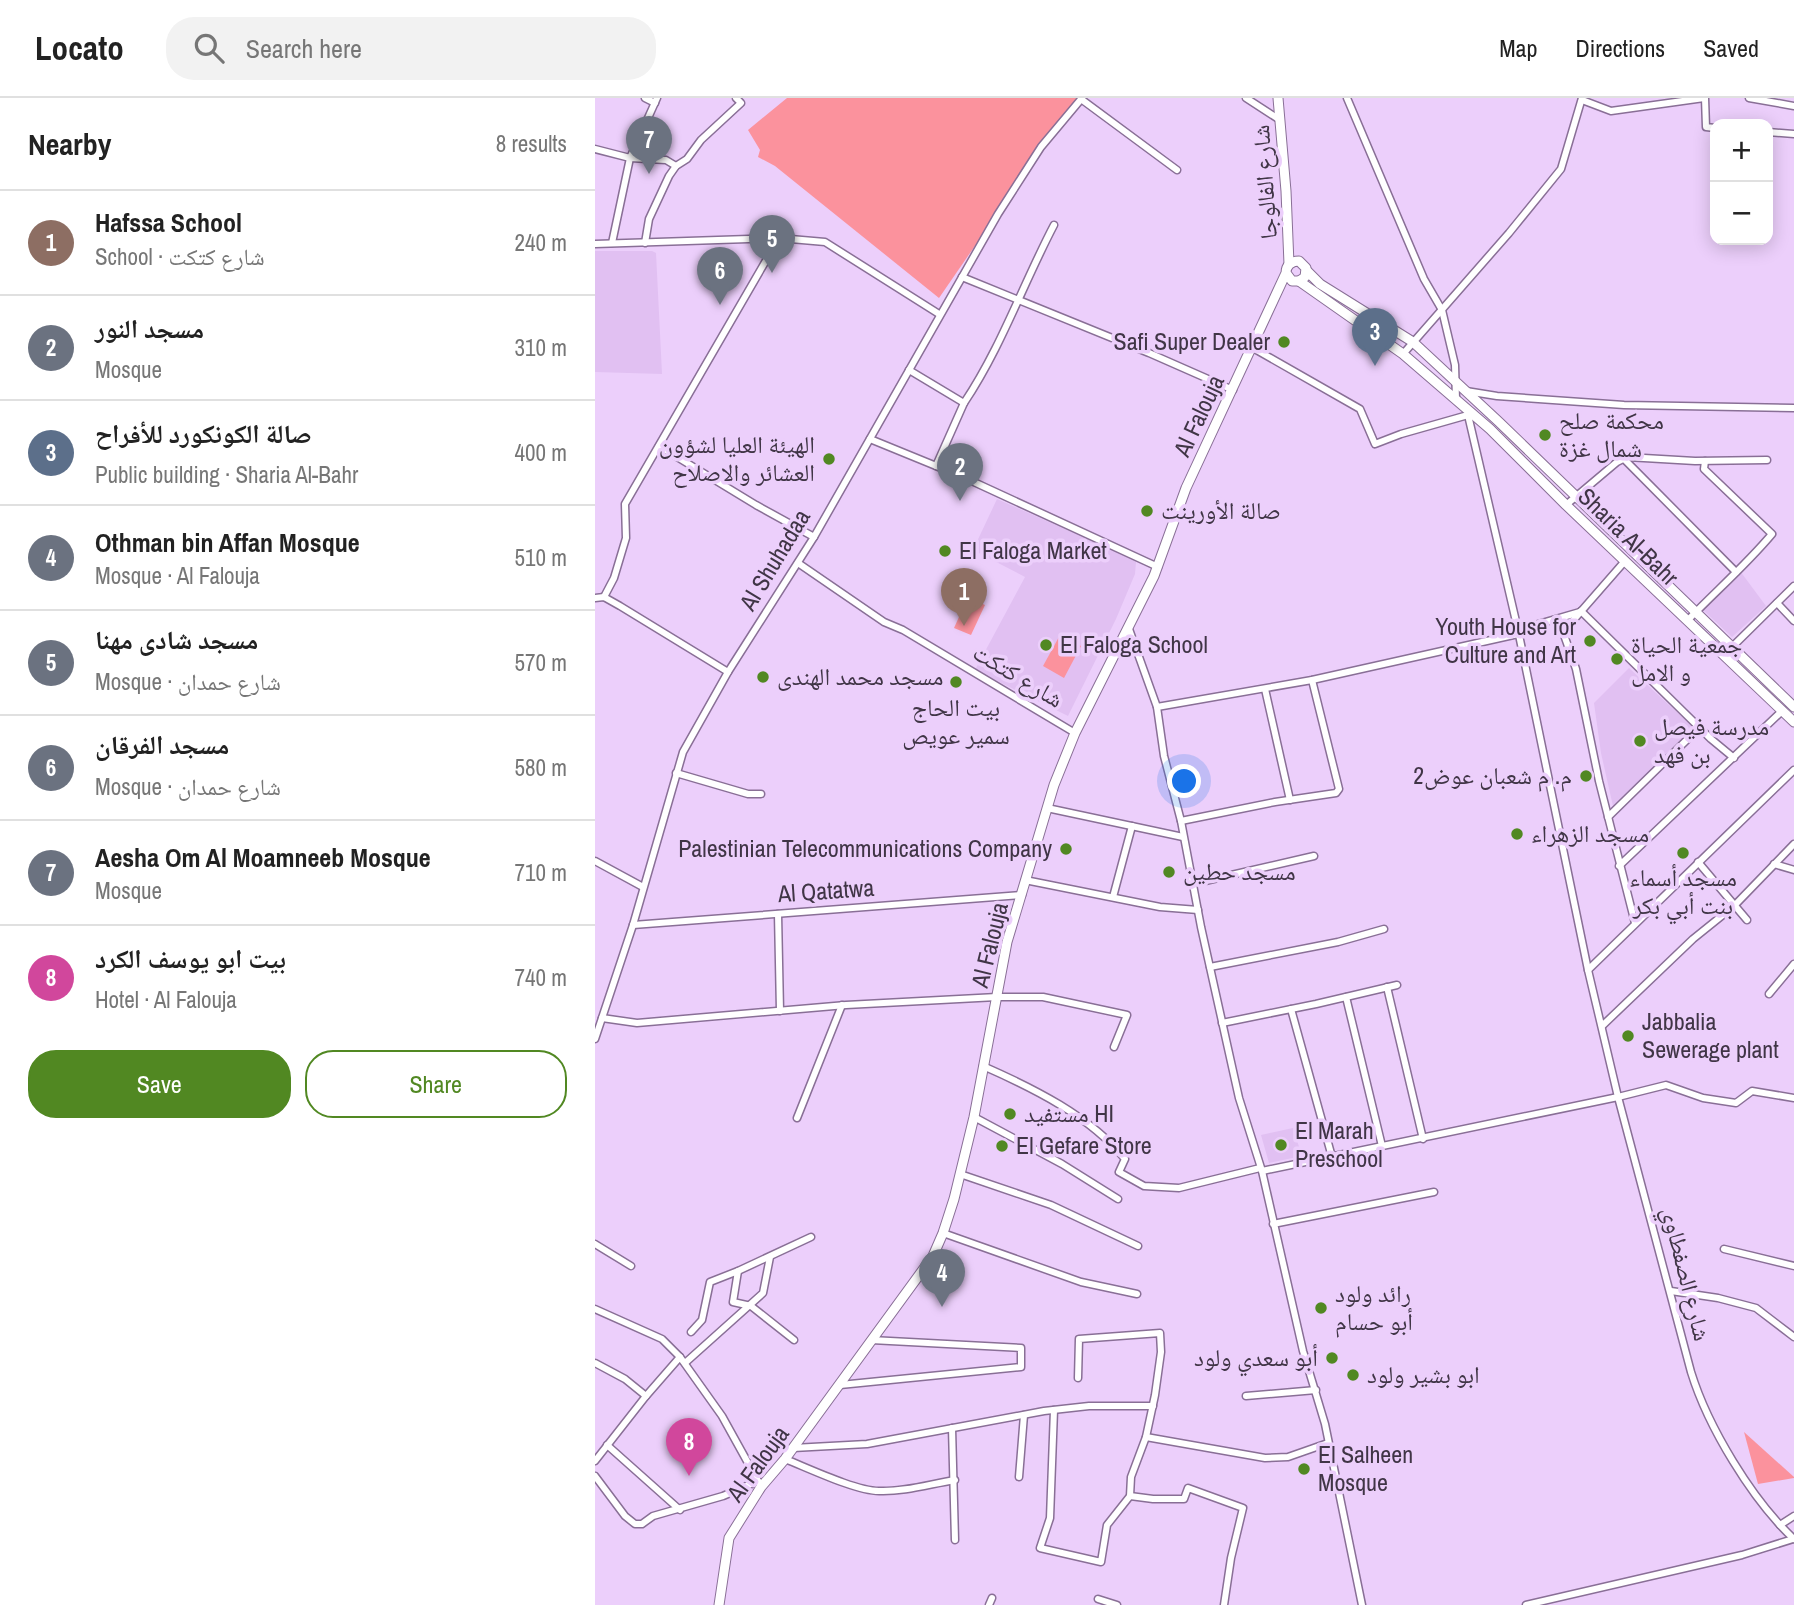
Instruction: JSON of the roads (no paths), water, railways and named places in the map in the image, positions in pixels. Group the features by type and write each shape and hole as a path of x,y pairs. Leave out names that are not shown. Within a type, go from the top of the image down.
{"main road":[{"name":"شارع الفالوجا","path":"1278,98 1288,269"},
{"path":"1295,261 1302,262 1307,271 1305,278 1299,281 1290,279 1288,269 1295,261"},
{"name":"Al Falouja","path":"719,1605 729,1538 760,1484 785,1459 840,1385 933,1256 943,1233 974,1117 1007,942 1054,785 1075,733 1158,567 1187,488 1288,269"},
{"name":"Sharia Al-Bahr","path":"1307,271 1341,298 1413,342 1794,707"},
{"name":"Sharia Al-Bahr","path":"1299,281 1403,354 1457,399 1794,722"}],"street":[{"path":"613,243 630,158 656,100 645,98"},
{"path":"645,243 649,219 676,166 687,159 701,140 739,101 747,98"},
{"path":"1246,98 1280,120"},
{"path":"1347,98 1424,279 1442,310 1457,383 1457,399"},
{"path":"1403,354 1561,169 1582,99 1611,111 1704,98 1706,127 1710,127"},
{"path":"1749,98 1794,106"},
{"path":"1081,99 1177,170"},
{"name":"Al Shuhadaa","path":"595,1039 633,925 683,751 728,672 814,537 961,277 1041,147 1081,99"},
{"path":"1773,132 1794,134"},
{"path":"595,149 630,158 666,160 676,166"},
{"path":"936,466 964,403 983,376 1054,225"},
{"path":"595,244 683,239 779,238 825,242 939,314"},
{"path":"604,597 614,578 626,538 625,504 779,238"},
{"path":"961,277 1233,390"},
{"path":"1253,348 1360,409 1375,444 1470,414"},
{"path":"909,370 964,403"},
{"path":"1466,391 1497,396 1624,405 1792,408 1794,399"},
{"name":"شارع الصفطاوي","path":"1470,414 1593,993 1618,1097 1699,1398 1716,1435 1780,1525 1793,1539"},
{"path":"870,439 936,466 1158,567"},
{"path":"659,446 814,537"},
{"path":"1624,458 1736,572"},
{"path":"1566,505 1624,458 1767,460"},
{"path":"1688,621 1773,534 1705,469 1705,461"},
{"path":"1625,561 1563,632 1576,669 1619,866 1635,923"},
{"name":"شارع كتكت","path":"798,563 884,622 904,630 1075,733"},
{"path":"1724,655 1794,586"},
{"path":"595,598 604,597 728,672"},
{"path":"1777,603 1794,621"},
{"path":"1157,707 1312,680 1518,632 1581,611"},
{"path":"1581,611 1734,758"},
{"path":"1129,629 1157,707 1164,756 1181,821 1192,884 1239,1098 1261,1169 1303,1351 1317,1390 1362,1605"},
{"path":"1181,821 1336,793 1339,789 1312,680"},
{"path":"1265,689 1290,800"},
{"path":"1619,866 1783,710"},
{"path":"1608,817 1700,727"},
{"path":"1588,970 1794,769"},
{"path":"676,773 748,794 761,794"},
{"path":"1047,808 1183,836"},
{"path":"1113,897 1132,826"},
{"path":"1602,1026 1693,940 1734,906 1794,844"},
{"path":"1192,884 1314,856"},
{"path":"595,861 643,887"},
{"path":"1698,862 1747,920"},
{"path":"1774,864 1794,870"},
{"path":"1025,880 1160,907 1198,911"},
{"name":"Al Qatatwa","path":"633,925 1022,895"},
{"path":"778,914 780,1011"},
{"path":"1210,967 1338,942 1384,929"},
{"path":"1769,994 1794,964"},
{"path":"1223,1023 1397,985"},
{"path":"1387,987 1423,1139"},
{"path":"602,1018 637,1023 842,1005 997,996 1043,997 1127,1015 1114,1047"},
{"path":"1346,997 1382,1146"},
{"path":"797,1118 842,1005"},
{"path":"1291,1009 1332,1157"},
{"path":"983,1066 1021,1083 1108,1139 1125,1159 1119,1172 1144,1186 1179,1188 1261,1169 1423,1139 1666,1085 1703,1098 1736,1103 1752,1091 1790,1095 1794,1098"},
{"path":"974,1117 1062,1164 1118,1199"},
{"path":"960,1174 1051,1205 1138,1246"},
{"path":"1273,1224 1434,1192"},
{"path":"943,1233 1081,1282 1137,1294"},
{"path":"691,1332 702,1320 710,1282 811,1237"},
{"path":"595,1244 631,1266"},
{"path":"1724,1249 1794,1266"},
{"path":"595,1461 646,1396 683,1360 737,1314 751,1306 763,1293 771,1257"},
{"path":"738,1271 733,1302 751,1306 794,1340"},
{"path":"1671,1291 1718,1298 1756,1308 1794,1337"},
{"path":"595,1309 662,1339 683,1360 722,1416 760,1484 653,1516 642,1524 635,1524 625,1516 595,1476"},
{"path":"1054,1410 1050,1518 1040,1548 1101,1562 1107,1525 1130,1496 1131,1477 1146,1437 1161,1352 1160,1333 1079,1339 1079,1378"},
{"path":"840,1385 1021,1367 1021,1348 871,1340"},
{"path":"595,1363 625,1379 646,1396"},
{"path":"1246,1396 1317,1390"},
{"path":"793,1448 867,1444 1054,1410 1089,1406 1153,1406"},
{"path":"1020,1477 1024,1415"},
{"path":"952,1428 955,1540"},
{"path":"1146,1437 1265,1458 1289,1457 1328,1443"},
{"path":"607,1445 680,1510"},
{"path":"785,1459 876,1492 955,1480"},
{"path":"1130,1496 1184,1499 1188,1489 1244,1508 1231,1558 1224,1605"},
{"path":"1780,1525 1794,1516"},
{"path":"1527,1605 1742,1555 1793,1539"},
{"path":"1098,1599 1117,1605"}],"place":[{"name":"Aesha Om Al Moamneeb Mosque","path":"649,174"},
{"name":"مسجد شادى مهنا","path":"772,273"},
{"name":"مسجد الفرقان","path":"720,305"},
{"name":"Safi Super Dealer","path":"1284,342"},
{"name":"صالة الكونكورد للأفراح","path":"1375,366"},
{"name":"محكمة صلح شمال غزة","path":"1545,435"},
{"name":"الهيئة العليا لشؤون العشائر والاصلاح","path":"829,459"},
{"name":"مسجد النور","path":"960,501"},
{"name":"صالة الأورينت","path":"1147,511"},
{"name":"El Faloga Market","path":"945,551"},
{"name":"Hafssa School","path":"964,626"},
{"name":"Youth House for Culture and Art","path":"1590,641"},
{"name":"El Faloga School","path":"1046,645"},
{"name":"جمعية الحياة و الامل","path":"1617,659"},
{"name":"مسجد محمد الهندى","path":"763,677"},
{"name":"بيت الحاج سمير عويص","path":"956,682"},
{"name":"مدرسة فيصل بن فهد","path":"1640,741"},
{"name":"م. م شعبان عوض2","path":"1586,776"},
{"name":"مسجد الزهراء","path":"1517,834"},
{"name":"Palestinian Telecommunications Company","path":"1066,849"},
{"name":"مسجد أسماء بنت أبي بكر","path":"1683,853"},
{"name":"مسجد حطين","path":"1169,872"},
{"name":"Jabbalia Sewerage plant","path":"1628,1036"},
{"name":"مستفيد HI","path":"1010,1114"},
{"name":"El Marah Preschool","path":"1281,1145"},
{"name":"El Gefare Store","path":"1002,1146"},
{"name":"Othman bin Affan Mosque","path":"942,1307"},
{"name":"رائد ولود أبو حسام","path":"1321,1308"},
{"name":"أبو سعدي ولود","path":"1332,1358"},
{"name":"ابو بشير ولود","path":"1353,1375"},
{"name":"El Salheen Mosque","path":"1304,1469"},
{"name":"بيت ابو يوسف الكرد","path":"689,1476"}]}
